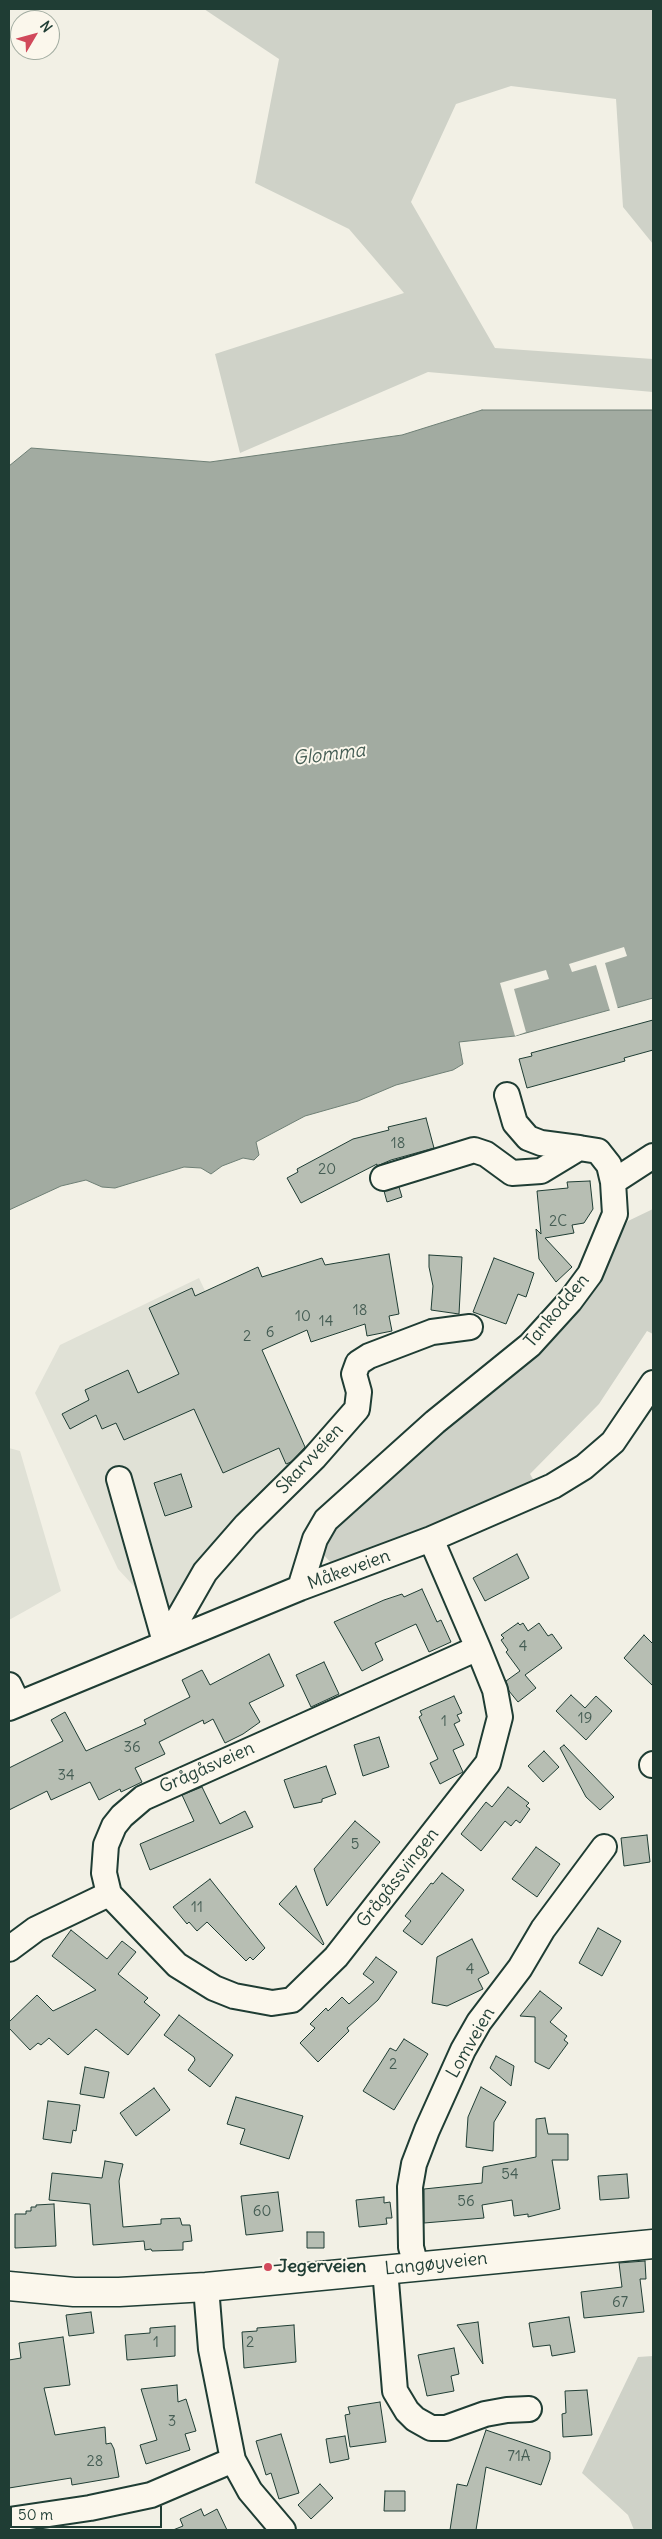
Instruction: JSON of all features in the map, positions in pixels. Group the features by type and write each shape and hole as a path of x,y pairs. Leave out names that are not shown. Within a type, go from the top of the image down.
{"main road":[{"name":"Langøyveien","path":"9,2286 74,2292 119,2292 206,2287 653,2244"}],"street":[{"name":"Tankodden","path":"300,1588 315,1540 326,1520 435,1422 530,1345 570,1301 590,1274 615,1214 613,1182 609,1165 598,1151 541,1143 528,1138 515,1122 507,1095"},
{"path":"383,1178 474,1150 486,1154 512,1173 541,1170 579,1148"},
{"path":"613,1182 653,1156"},
{"name":"Skarvveien","path":"165,1642 205,1572 246,1525 314,1458 357,1409 359,1392 354,1374 358,1363 369,1356 432,1332 470,1327"},
{"name":"Måkeveien","path":"12,1699 431,1539 553,1486 584,1467 614,1442 653,1383"},
{"path":"119,1478 165,1642"},
{"name":"Grågåssvingen","path":"109,1894 157,1947 177,1965 208,1985 234,1996 272,2003 292,2000 336,1957 488,1763 500,1717 496,1690 431,1539"},
{"name":"Grågåsveien","path":"109,1894 104,1873 106,1845 114,1826 122,1816 143,1798 478,1648"},
{"name":"Lomveien","path":"416,2266 411,2239 410,2187 419,2148 442,2095 463,2050 479,2022 520,1968 552,1917 604,1847"},
{"path":"9,1949 36,1930 109,1894"},
{"path":"385,2269 395,2391 411,2415 431,2428 446,2428 485,2414 507,2410 529,2410"},
{"path":"206,2287 211,2349 233,2460 250,2491 283,2530"},
{"path":"9,2520 90,2508 151,2495 186,2482 233,2460"}],"shaded area":[{"path":"204,9 653,9 653,244 623,207 616,99 511,86 456,104 411,202 495,348 653,359 653,392 428,372 240,453 215,354 404,293 349,229 255,183 279,59"},
{"path":"653,1209 653,1334 647,1331 599,1404 530,1474 538,1488 336,1568 319,1550 352,1510 573,1319 628,1221"},
{"path":"199,1278 288,1466 202,1568 166,1621 118,1569 35,1393 60,1345"},
{"path":"9,1448 20,1451 61,1591 9,1620"},
{"path":"653,2356 653,2530 634,2530 628,2515 582,2473 638,2357"}],"water":[{"name":"Glomma","path":"482,410 653,410 653,998 515,1036 459,1042 463,1064 453,1070 396,1085 358,1101 305,1116 256,1142 259,1155 254,1160 243,1158 222,1166 211,1174 201,1168 184,1167 115,1188 102,1187 86,1180 61,1186 9,1210 9,466 31,448 210,462 402,435"}],"pier":[{"path":"624,947 627,956 605,963 618,1009 610,1011 596,965 572,972 569,964"},
{"path":"546,970 549,979 514,989 526,1032 515,1036 500,983"}],"building":[{"path":"653,1020 653,1050 624,1058 625,1061 527,1088 519,1059 532,1056 531,1053"},
{"path":"426,1118 434,1148 391,1160 377,1166 377,1164 301,1203 287,1178 298,1172 297,1169 353,1139 389,1130 388,1127"},
{"path":"590,1181 593,1209 584,1223 572,1225 574,1233 545,1238 572,1267 556,1282 539,1259 536,1229 541,1234 537,1191 568,1188 567,1182"},
{"path":"399,1187 402,1197 387,1202 384,1191"},
{"path":"389,1254 399,1314 389,1316 392,1331 367,1336 365,1324 311,1342 307,1330 262,1350 305,1447 291,1462 286,1464 279,1448 223,1473 194,1409 124,1440 116,1423 102,1429 96,1415 70,1429 62,1414 89,1400 85,1390 128,1370 138,1393 179,1374 149,1308 192,1288 195,1296 258,1267 262,1277 322,1258 325,1265"},
{"path":"429,1255 462,1257 459,1314 431,1310 433,1286 429,1267"},
{"path":"494,1258 534,1273 526,1297 518,1294 506,1324 473,1312"},
{"path":"181,1474 192,1507 165,1516 154,1483"},
{"path":"517,1554 529,1578 485,1601 473,1578"},
{"path":"422,1589 437,1622 441,1620 451,1642 429,1652 416,1624 375,1643 383,1660 362,1671 334,1622 384,1600 402,1594 404,1597"},
{"path":"518,1623 520,1625 523,1623 528,1631 539,1623 548,1636 552,1634 562,1648 525,1675 536,1688 518,1702 509,1691 506,1681 520,1671 506,1652 508,1650 501,1640 504,1638 501,1635"},
{"path":"644,1635 653,1644 653,1686 624,1658"},
{"path":"269,1654 284,1686 249,1703 260,1722 243,1734 225,1743 213,1719 204,1724 203,1720 159,1742 165,1754 135,1768 142,1782 121,1792 120,1789 99,1800 90,1782 51,1800 47,1791 9,1810 9,1768 63,1741 51,1720 65,1712 86,1751 146,1724 144,1720 190,1697 182,1680 202,1670 210,1685"},
{"path":"324,1662 339,1694 311,1707 296,1675"},
{"path":"571,1695 585,1708 596,1696 612,1711 586,1740 556,1711"},
{"path":"454,1696 462,1713 457,1715 460,1721 454,1724 464,1745 453,1750 463,1772 440,1784 430,1763 438,1759 419,1717 422,1715 420,1711"},
{"path":"379,1737 389,1767 363,1776 354,1745"},
{"path":"564,1745 614,1797 600,1810 586,1797 560,1748"},
{"path":"544,1751 559,1767 543,1782 528,1766"},
{"path":"326,1766 336,1794 322,1799 322,1802 294,1808 284,1780"},
{"path":"202,1787 220,1824 245,1811 253,1827 150,1870 140,1844 194,1821 182,1795"},
{"path":"508,1787 529,1803 526,1806 530,1809 520,1823 516,1820 511,1826 505,1821 481,1851 461,1834 486,1802 492,1807"},
{"path":"355,1821 380,1842 327,1906 314,1869"},
{"path":"647,1835 650,1862 624,1866 621,1838"},
{"path":"536,1847 560,1864 537,1897 512,1879"},
{"path":"442,1873 464,1890 422,1945 403,1931 411,1921 405,1916 431,1883 433,1884"},
{"path":"210,1879 265,1948 253,1960 250,1957 246,1961 207,1922 197,1931 189,1922 187,1924 173,1907"},
{"path":"296,1886 324,1944 323,1945 279,1904"},
{"path":"598,1928 621,1941 602,1976 579,1963"},
{"path":"71,1930 107,1959 122,1941 136,1952 118,1974 148,1998 144,2002 160,2015 128,2055 96,2029 68,2055 49,2038 41,2045 38,2043 30,2050 9,2028 9,2022 37,1995 53,2011 96,1990 52,1956"},
{"path":"472,1939 489,1973 478,1979 483,1989 447,2006 432,2003 437,1957"},
{"path":"376,1957 397,1972 378,2000 347,2028 349,2031 318,2062 300,2043 315,2028 310,2024 326,2008 328,2011 342,1997 349,2004 374,1982 363,1974"},
{"path":"540,1991 562,2008 550,2022 567,2036 564,2040 568,2043 549,2069 535,2062 535,2017 520,2016"},
{"path":"179,2015 233,2055 210,2087 188,2070 195,2060 194,2057 164,2035"},
{"path":"404,2039 428,2054 394,2110 363,2091 390,2048 396,2051"},
{"path":"496,2056 514,2066 511,2086 490,2068"},
{"path":"85,2067 109,2072 104,2098 80,2094"},
{"path":"481,2087 506,2102 494,2122 493,2151 466,2147 468,2117"},
{"path":"154,2088 170,2110 136,2136 120,2113"},
{"path":"236,2097 303,2116 289,2159 240,2144 245,2129 227,2124"},
{"path":"48,2101 80,2105 76,2131 73,2130 71,2143 43,2139"},
{"path":"545,2118 548,2134 568,2134 568,2160 552,2160 560,2209 528,2217 528,2214 514,2216 512,2200 482,2205 484,2218 424,2223 424,2189 482,2183 483,2167 536,2157 536,2119"},
{"path":"105,2161 123,2164 119,2181 123,2227 161,2224 161,2219 180,2218 182,2225 190,2225 192,2241 183,2242 183,2250 145,2250 144,2241 93,2245 90,2204 49,2200 52,2173 102,2178"},
{"path":"627,2174 629,2198 600,2200 598,2176"},
{"path":"278,2192 283,2231 246,2235 241,2196"},
{"path":"384,2197 384,2203 390,2202 392,2218 386,2218 387,2224 359,2227 356,2200"},
{"path":"54,2204 56,2246 15,2248 15,2214 26,2214 26,2211 31,2211 31,2207 36,2207 36,2205"},
{"path":"307,2232 324,2232 324,2248 307,2248"},
{"path":"645,2261 646,2279 640,2279 644,2312 584,2318 581,2292 622,2287 619,2263"},
{"path":"91,2312 94,2333 69,2336 66,2315"},
{"path":"569,2317 575,2352 552,2356 550,2345 533,2347 529,2323"},
{"path":"478,2322 483,2364 457,2325"},
{"path":"294,2325 296,2362 244,2368 242,2332 257,2331 257,2328"},
{"path":"175,2326 175,2356 127,2360 125,2335 150,2333 150,2328"},
{"path":"63,2337 70,2385 44,2388 55,2435 105,2427 106,2444 111,2443 114,2449 119,2477 72,2485 71,2478 9,2488 9,2360 21,2358 19,2343"},
{"path":"454,2348 459,2374 451,2376 454,2391 427,2396 418,2355"},
{"path":"177,2385 178,2402 186,2399 196,2431 185,2434 190,2450 146,2464 140,2445 157,2440 141,2389"},
{"path":"587,2390 592,2435 563,2437 562,2414 566,2413 565,2391"},
{"path":"380,2402 386,2442 350,2447 345,2415 350,2414 348,2407"},
{"path":"486,2430 550,2452 550,2459 541,2485 486,2467 476,2530 450,2530 457,2484 467,2486"},
{"path":"281,2434 299,2493 279,2499 271,2473 266,2475 256,2441"},
{"path":"345,2436 349,2459 330,2463 326,2439"},
{"path":"320,2484 333,2498 311,2519 298,2505"},
{"path":"385,2491 405,2491 405,2511 384,2511"},
{"path":"201,2509 204,2516 217,2509 227,2530 173,2530 183,2526 180,2519"}],"place":[{"name":"Jegerveien","path":"268,2267"}]}
